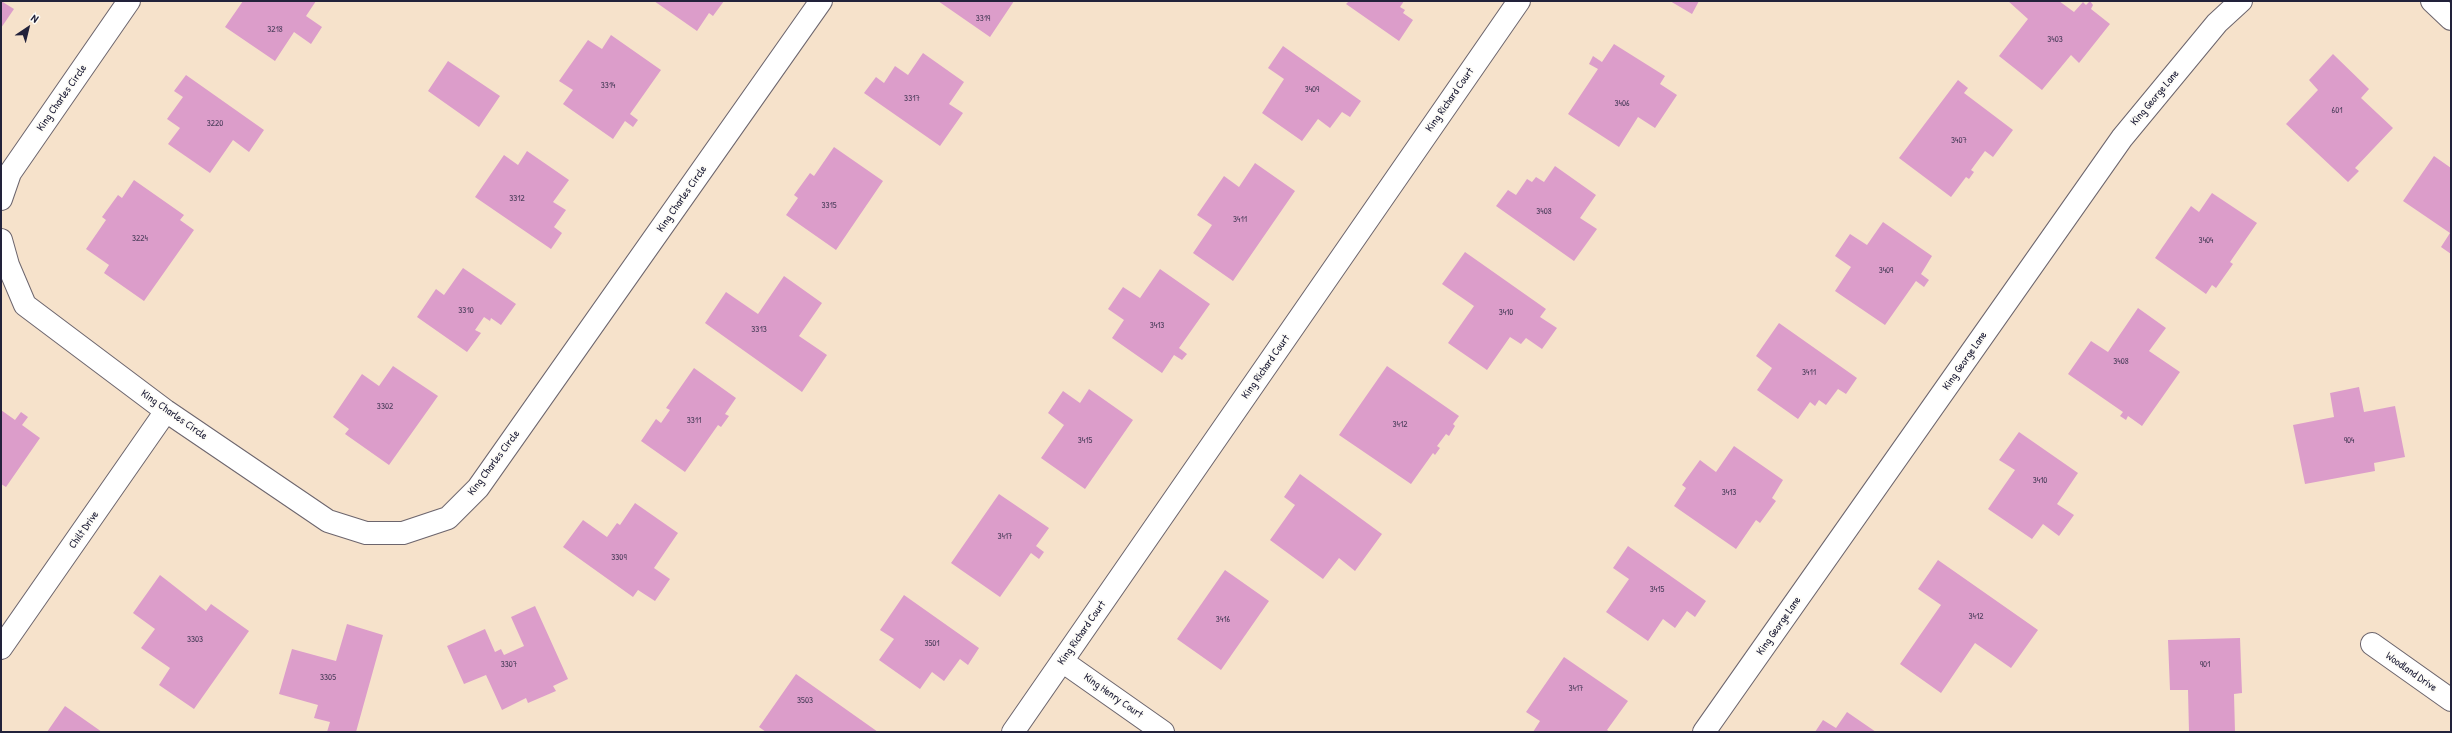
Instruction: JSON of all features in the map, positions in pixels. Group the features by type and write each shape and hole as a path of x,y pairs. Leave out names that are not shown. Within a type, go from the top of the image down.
{"street":[{"name":"King Charles Circle","path":"1,199 10,173 129,1"},
{"name":"King Charles Circle","path":"1,240 8,265 25,304 166,411 328,521 366,533 403,533 448,518 478,488 821,1"},
{"name":"King Richard Court","path":"1013,732 1519,1"},
{"name":"King George Lane","path":"1704,732 2122,138 2217,23 2241,1"},
{"path":"2432,1 2451,19"},
{"name":"Chilt Drive","path":"1,648 166,411"},
{"name":"Woodland Drive","path":"2372,644 2451,700"},
{"name":"King Henry Court","path":"1062,661 1163,732"}],"building":[{"path":"1,1 14,9 1,28"},
{"path":"243,1 316,1 306,16 322,27 311,44 294,32 275,61 225,27"},
{"path":"654,1 724,1 713,16 709,13 697,31"},
{"path":"938,1 1014,1 990,37"},
{"path":"1349,1 1404,1 1400,7 1405,10 1403,13 1413,20 1399,41 1346,4"},
{"path":"1670,1 1699,1 1692,14"},
{"path":"2008,1 2059,1 2074,12 2083,2 2086,5 2090,1 2093,5 2091,9 2110,24 2079,63 2071,55 2042,90 1999,56 2028,19"},
{"path":"611,35 661,70 630,114 638,120 633,127 625,121 613,139 563,104 573,90 559,81 588,40 602,49"},
{"path":"1614,44 1665,76 1660,84 1677,95 1655,128 1638,117 1619,147 1568,114 1598,69 1589,64 1593,56 1602,62"},
{"path":"1283,46 1361,101 1350,117 1342,112 1330,128 1318,119 1302,141 1262,113 1284,79 1268,68"},
{"path":"923,53 964,82 949,104 963,113 940,146 864,93 876,77 884,83 895,66 908,75"},
{"path":"2333,54 2369,89 2361,98 2393,128 2355,168 2359,171 2348,182 2286,124 2318,90 2309,80"},
{"path":"448,61 500,96 479,127 428,91"},
{"path":"186,75 264,130 249,152 233,140 210,173 168,144 180,128 167,119 183,97 174,91"},
{"path":"1958,80 1968,88 1964,93 2013,130 1993,157 1985,151 1971,170 1974,172 1969,179 1966,177 1951,197 1899,158"},
{"path":"834,147 883,181 836,250 786,215 798,198 794,195 810,173 814,176"},
{"path":"527,151 569,180 553,202 566,210 554,227 562,233 551,249 475,197 504,155 518,165"},
{"path":"2434,156 2451,168 2451,254 2441,247 2450,233 2403,201"},
{"path":"1255,163 1295,191 1233,281 1193,253 1212,225 1197,215 1224,176 1239,187"},
{"path":"1555,166 1596,195 1580,218 1597,229 1574,261 1496,206 1508,190 1516,195 1527,179 1532,182 1536,177 1544,182"},
{"path":"134,180 184,215 180,220 194,230 144,301 104,273 109,265 86,249 106,220 102,217 118,195 122,198"},
{"path":"2212,193 2257,223 2230,262 2233,264 2216,288 2212,285 2206,294 2155,258 2191,206 2199,212"},
{"path":"1883,222 1932,256 1921,274 1929,280 1924,287 1916,281 1885,325 1835,291 1851,267 1835,256 1850,234 1867,245"},
{"path":"1465,252 1546,309 1540,317 1557,328 1542,349 1526,338 1521,344 1510,337 1487,370 1448,343 1474,306 1442,284"},
{"path":"463,268 516,304 501,325 491,318 490,321 484,317 475,330 481,333 467,352 417,317 436,289 444,295"},
{"path":"1160,269 1210,304 1179,348 1187,354 1182,360 1174,355 1162,373 1112,338 1124,320 1108,309 1123,287 1140,298"},
{"path":"784,276 822,303 799,336 827,355 802,392 705,323 726,292 758,314"},
{"path":"2138,308 2166,328 2149,351 2180,372 2142,426 2128,416 2126,420 2120,416 2123,412 2068,374 2091,341 2108,352"},
{"path":"1779,323 1857,378 1846,394 1838,389 1826,405 1819,400 1815,406 1810,402 1798,419 1757,390 1772,368 1756,356"},
{"path":"393,366 438,396 389,465 345,434 349,429 333,417 362,374 379,386"},
{"path":"1387,366 1459,416 1453,424 1455,426 1449,436 1446,434 1437,446 1440,448 1435,455 1433,453 1411,484 1339,435"},
{"path":"694,368 736,398 725,414 729,416 721,427 718,425 685,472 641,441 656,419 661,423 670,410 666,408"},
{"path":"2359,387 2364,412 2395,406 2405,457 2374,463 2375,471 2305,484 2293,425 2334,417 2330,393"},
{"path":"1089,389 1133,420 1085,489 1041,458 1064,425 1048,413 1063,391 1080,403"},
{"path":"1,410 15,420 21,412 28,417 22,425 40,438 6,487 1,484"},
{"path":"2019,432 2078,473 2057,504 2074,515 2059,536 2043,524 2032,539 1988,509 2015,470 1999,460"},
{"path":"1734,446 1783,480 1772,498 1776,501 1760,523 1756,520 1736,549 1674,506 1686,488 1682,485 1700,460 1716,472"},
{"path":"1300,474 1382,534 1355,571 1339,558 1323,579 1270,540 1295,505 1284,497"},
{"path":"999,494 1049,528 1036,546 1044,552 1039,559 1031,553 1000,597 951,563"},
{"path":"635,503 678,533 654,568 670,579 655,601 638,590 633,597 563,547 583,520 607,537 617,523 620,525"},
{"path":"1628,546 1706,601 1695,617 1687,611 1675,628 1663,619 1648,641 1606,612 1629,579 1613,568"},
{"path":"1938,560 2038,630 2011,668 1975,643 1941,693 1900,664 1941,605 1918,589"},
{"path":"1225,570 1269,601 1221,670 1177,639"},
{"path":"160,575 206,611 211,604 249,631 194,709 159,685 170,668 141,648 155,629 133,613"},
{"path":"904,595 979,648 968,665 960,659 944,681 932,672 920,689 879,660 894,639 880,630"},
{"path":"535,606 568,679 553,686 556,691 528,703 526,698 502,710 486,675 464,684 447,646 485,629 495,652 501,649 504,655 524,646 511,617"},
{"path":"347,624 383,635 356,732 327,732 330,722 314,718 318,705 279,694 292,649 336,661"},
{"path":"2240,638 2242,693 2234,694 2235,732 2189,732 2188,690 2170,690 2168,640"},
{"path":"1564,657 1628,701 1607,730 1610,732 1533,732 1540,721 1526,712"},
{"path":"796,674 878,732 766,732 759,727"},
{"path":"65,706 102,732 47,732"},
{"path":"1847,712 1876,732 1815,732 1823,720 1836,728"}]}
